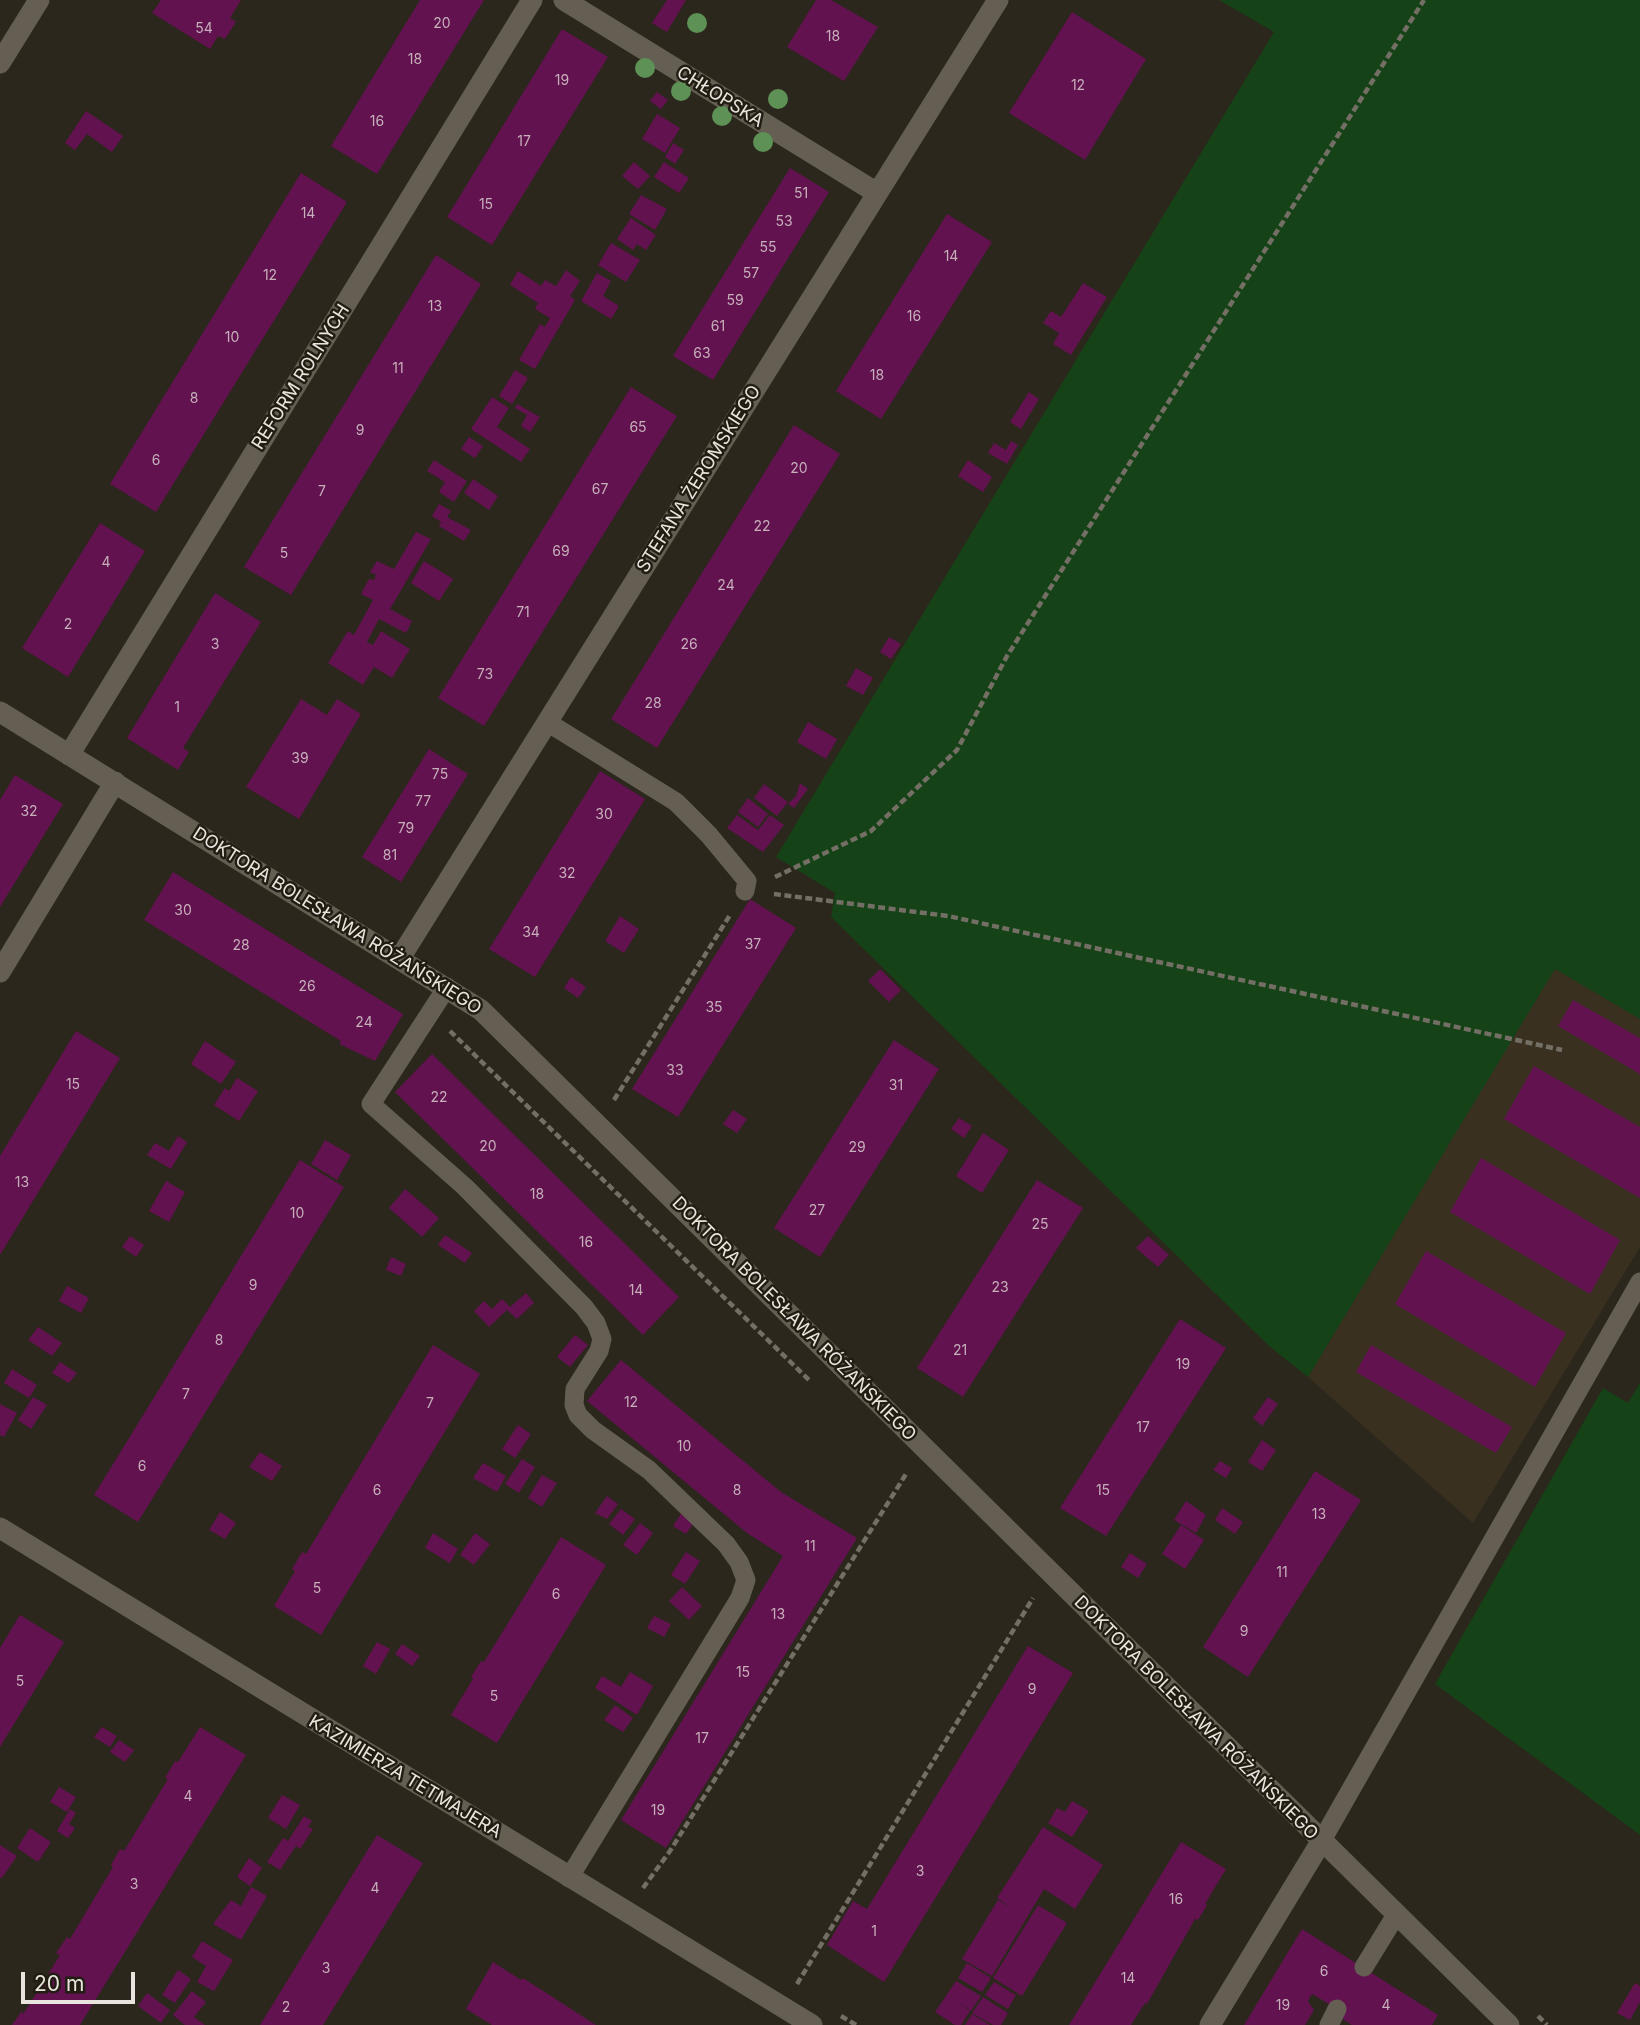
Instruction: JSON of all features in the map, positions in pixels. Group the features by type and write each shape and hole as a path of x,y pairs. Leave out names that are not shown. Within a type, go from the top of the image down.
{"street":[{"path":"0,63 39,0"},
{"name":"REFORM ROLNYCH","path":"69,755 533,0"},
{"name":"CHŁOPSKA","path":"564,0 877,193"},
{"name":"STEFANA ŻEROMSKIEGO","path":"400,958 998,0"},
{"name":"DOKTORA BOLESŁAWA RÓŻAŃSKIEGO","path":"0,712 447,987 489,1018 1508,2025"},
{"path":"0,972 115,782"},
{"name":"KAZIMIERZA TETMAJERA","path":"0,1528 812,2025"},
{"path":"1210,2025 1321,1842"}],"lane":[{"path":"547,722 676,802 709,835 747,881 745,891"},
{"path":"447,987 371,1104 465,1187 584,1307 596,1323 602,1339 599,1351 575,1389 574,1405 578,1415 593,1430 649,1470 726,1544 739,1562 746,1580 740,1598 569,1878"},
{"path":"1321,1842 1640,1282"},
{"path":"1364,1967 1396,1915"}],"path":[{"path":"598,1125 745,891 872,831 957,750 1007,656 1424,0"},
{"path":"745,891 948,916 1562,1051"},
{"path":"428,1016 448,1030 816,1387"},
{"path":"896,1465 916,1484"},
{"path":"641,1892 670,1851 906,1474"},
{"path":"1023,1588 1043,1607"},
{"path":"794,1987 1033,1598"}],"shaded area":[{"path":"1555,968 1640,1019 1640,1247 1473,1523 1308,1377"}],"green space":[{"path":"1219,0 1640,0 1640,1019 1555,969 1308,1377 1269,1346 831,917 835,893 776,857 1274,32"},
{"path":"1640,1383 1640,1835 1435,1684 1603,1388 1628,1403"}],"building":[{"path":"161,0 241,0 230,18 236,22 225,39 218,36 210,49 152,13"},
{"path":"420,0 484,0 377,174 331,146"},
{"path":"667,0 686,0 667,32 652,23"},
{"path":"816,0 831,0 878,27 844,81 787,47"},
{"path":"1072,12 1146,59 1085,160 1009,113"},
{"path":"562,29 608,57 492,245 447,217"},
{"path":"657,92 668,100 661,109 650,101"},
{"path":"86,111 123,136 112,152 87,134 75,150 65,143"},
{"path":"657,114 680,128 665,153 642,139"},
{"path":"673,143 684,150 675,164 665,157"},
{"path":"634,162 650,176 638,189 622,176"},
{"path":"664,162 689,178 679,193 654,177"},
{"path":"790,168 829,192 713,380 673,356"},
{"path":"301,173 347,202 156,512 110,484"},
{"path":"641,195 667,209 655,230 629,214"},
{"path":"947,214 992,242 881,419 836,391"},
{"path":"631,218 656,235 646,250 637,244 633,250 617,239"},
{"path":"611,243 640,260 626,282 598,265"},
{"path":"436,255 481,284 291,595 244,567"},
{"path":"566,270 580,281 570,296 575,300 535,369 519,360 540,324 545,327 550,318 535,309 538,303 510,285 518,271 541,286 545,280 556,286"},
{"path":"597,273 611,281 603,296 619,306 611,319 581,301"},
{"path":"1083,283 1107,297 1071,355 1053,344 1059,333 1043,323 1051,311 1061,317"},
{"path":"515,370 528,378 512,404 499,396"},
{"path":"631,387 677,416 484,726 438,698"},
{"path":"1029,392 1039,399 1021,429 1010,422"},
{"path":"492,397 509,408 497,427 530,449 521,462 471,429"},
{"path":"517,404 540,417 530,432 521,426 527,415 515,408"},
{"path":"794,425 840,454 657,748 611,719"},
{"path":"469,437 483,446 475,458 461,449"},
{"path":"1011,441 1018,445 1007,464 988,453 994,443 1006,450"},
{"path":"434,460 467,481 454,502 439,492 445,482 427,471"},
{"path":"968,460 992,477 983,492 958,476"},
{"path":"473,479 498,496 489,510 464,493"},
{"path":"439,504 451,511 447,517 471,530 464,541 439,526 441,522 432,516"},
{"path":"100,523 145,551 68,677 22,648"},
{"path":"416,532 431,539 390,609 412,621 406,633 379,619 367,642 373,645 381,631 410,649 392,678 374,667 363,685 328,663 348,631 354,635 373,600 361,594 369,579 374,580 376,575 370,572 377,561 394,569"},
{"path":"424,561 453,579 439,601 411,583"},
{"path":"215,593 261,622 183,748 189,752 178,770 127,738"},
{"path":"889,637 901,644 891,659 880,652"},
{"path":"856,668 873,678 863,695 846,686"},
{"path":"301,699 327,715 337,699 361,714 299,819 246,787"},
{"path":"808,722 837,739 826,759 797,742"},
{"path":"429,749 468,774 401,882 362,857"},
{"path":"600,771 645,799 535,977 489,949"},
{"path":"15,775 63,804 0,907 0,800"},
{"path":"800,783 808,789 794,808 788,804 796,796"},
{"path":"764,784 788,802 777,816 754,798"},
{"path":"748,798 768,814 758,827 738,812"},
{"path":"737,815 758,830 770,815 784,825 763,852 727,828"},
{"path":"173,872 403,1014 375,1061 339,1044 341,1041 144,920"},
{"path":"750,899 796,928 678,1117 632,1089"},
{"path":"620,916 639,929 624,953 605,941"},
{"path":"880,969 901,990 889,1002 868,981"},
{"path":"571,977 586,987 578,998 564,988"},
{"path":"1573,1000 1640,1038 1640,1074 1558,1026"},
{"path":"76,1031 120,1058 0,1255 0,1156"},
{"path":"894,1040 939,1069 820,1257 774,1228"},
{"path":"205,1041 236,1062 221,1084 191,1064"},
{"path":"432,1054 679,1297 643,1335 395,1092"},
{"path":"1534,1066 1640,1127 1640,1198 1504,1119"},
{"path":"237,1078 258,1091 239,1121 214,1105 225,1088 229,1091"},
{"path":"733,1110 747,1119 737,1133 723,1124"},
{"path":"959,1118 972,1126 964,1138 951,1129"},
{"path":"983,1133 1009,1150 982,1193 956,1176"},
{"path":"178,1136 187,1142 171,1169 147,1155 155,1143 169,1151"},
{"path":"325,1140 351,1155 337,1180 311,1164"},
{"path":"1481,1158 1620,1240 1590,1294 1450,1212"},
{"path":"300,1160 344,1187 138,1522 94,1495"},
{"path":"1037,1180 1083,1208 963,1397 917,1368"},
{"path":"166,1181 185,1192 169,1222 149,1211"},
{"path":"405,1189 439,1218 422,1237 389,1208"},
{"path":"445,1235 472,1253 465,1263 438,1245"},
{"path":"130,1236 144,1245 136,1257 122,1247"},
{"path":"1148,1236 1169,1255 1158,1267 1136,1248"},
{"path":"1426,1251 1566,1333 1535,1387 1395,1304"},
{"path":"391,1257 406,1264 401,1276 386,1270"},
{"path":"67,1286 89,1298 81,1313 59,1301"},
{"path":"526,1293 534,1303 517,1319 507,1310 489,1327 474,1311 484,1301 492,1309 502,1299 510,1307"},
{"path":"1180,1319 1226,1348 1106,1536 1060,1508"},
{"path":"38,1327 62,1343 52,1356 28,1340"},
{"path":"575,1335 588,1345 570,1367 557,1357"},
{"path":"433,1345 480,1374 321,1635 274,1606 295,1571 292,1569 302,1552 306,1554"},
{"path":"1371,1345 1512,1427 1496,1453 1356,1372"},
{"path":"621,1360 781,1492 857,1538 666,1848 621,1820 783,1556 747,1533 587,1401"},
{"path":"60,1362 77,1373 69,1383 52,1373"},
{"path":"12,1369 37,1385 29,1398 4,1383"},
{"path":"33,1397 47,1405 31,1429 18,1420"},
{"path":"1268,1397 1278,1404 1262,1426 1253,1418"},
{"path":"0,1404 17,1413 4,1437 0,1435"},
{"path":"518,1425 531,1434 515,1458 502,1449"},
{"path":"1262,1440 1276,1450 1262,1471 1248,1462"},
{"path":"260,1452 282,1466 272,1481 249,1467"},
{"path":"522,1459 535,1467 519,1493 505,1484"},
{"path":"1220,1461 1232,1468 1226,1478 1213,1470"},
{"path":"483,1463 506,1476 497,1492 473,1478"},
{"path":"1315,1471 1361,1500 1248,1677 1203,1647"},
{"path":"542,1475 557,1483 542,1507 528,1498"},
{"path":"607,1496 618,1504 607,1519 595,1513"},
{"path":"1186,1501 1206,1515 1196,1533 1174,1520"},
{"path":"1222,1508 1243,1522 1235,1534 1215,1520"},
{"path":"621,1509 635,1519 623,1535 609,1524"},
{"path":"220,1512 236,1523 225,1539 209,1530"},
{"path":"682,1512 695,1521 686,1534 673,1526"},
{"path":"640,1523 653,1533 637,1555 623,1545"},
{"path":"1181,1525 1204,1540 1185,1569 1162,1554"},
{"path":"433,1533 458,1549 450,1563 425,1548"},
{"path":"475,1533 490,1544 474,1565 460,1555"},
{"path":"561,1537 606,1565 497,1743 451,1715 473,1679 471,1677 481,1661 484,1662"},
{"path":"686,1552 700,1561 685,1584 671,1575"},
{"path":"1130,1553 1147,1564 1138,1578 1121,1567"},
{"path":"682,1587 702,1606 689,1620 669,1601"},
{"path":"20,1615 64,1642 0,1747 0,1648"},
{"path":"654,1616 671,1624 664,1637 647,1628"},
{"path":"377,1642 390,1649 376,1674 363,1666"},
{"path":"402,1644 420,1656 412,1666 395,1654"},
{"path":"1028,1646 1073,1673 884,1982 827,1945 853,1901 867,1909"},
{"path":"630,1672 653,1686 637,1715 595,1688 602,1676 621,1687"},
{"path":"615,1705 633,1718 623,1732 604,1720"},
{"path":"102,1727 117,1736 110,1747 94,1737"},
{"path":"200,1727 246,1755 80,2025 12,2025 21,2012 24,2013 60,1955 56,1953 67,1937 70,1939 113,1867 111,1865 120,1849 124,1851 168,1779 165,1778 175,1761 178,1762"},
{"path":"119,1740 134,1750 125,1762 110,1752"},
{"path":"59,1787 76,1797 67,1812 50,1802"},
{"path":"282,1795 300,1805 286,1829 268,1818"},
{"path":"1072,1801 1089,1811 1072,1837 1048,1823 1057,1808 1065,1812"},
{"path":"70,1809 76,1813 69,1824 75,1828 68,1838 57,1831"},
{"path":"304,1816 312,1821 308,1827 313,1829 300,1849 296,1846 280,1870 267,1862 283,1838 288,1841"},
{"path":"1043,1827 1103,1865 1075,1909 1044,1889 992,1976 962,1959 998,1900 1012,1908 997,1898"},
{"path":"30,1828 51,1842 38,1862 17,1848"},
{"path":"377,1835 423,1863 323,2025 260,2025"},
{"path":"1181,1842 1226,1869 1147,2004 1145,2003 1131,2025 1069,2025"},
{"path":"0,1845 17,1856 2,1878 0,1877"},
{"path":"249,1858 262,1868 250,1886 237,1877"},
{"path":"251,1887 267,1896 241,1940 213,1924 231,1900 241,1906"},
{"path":"1038,1905 1067,1923 1022,1996 993,1978"},
{"path":"1302,1929 1438,2015 1432,2025 1352,2025 1341,2018 1344,2013 1312,1994 1308,2001 1314,2010 1305,2025 1244,2025"},
{"path":"202,1941 233,1960 214,1991 197,1982 206,1966 192,1957"},
{"path":"493,1962 596,2025 492,2025 466,2009"},
{"path":"967,1963 991,1978 982,1992 958,1978"},
{"path":"178,1970 191,1979 175,2003 162,1995"},
{"path":"956,1981 981,1996 971,2011 958,2002 970,2011 961,2025 955,2025 935,2012"},
{"path":"994,1982 1016,1995 1008,2009 985,1995"},
{"path":"1635,1983 1640,1986 1640,2002 1630,2020 1617,2013"},
{"path":"192,1991 206,2002 194,2017 205,2025 185,2025 173,2015"},
{"path":"147,1993 170,2010 161,2023 138,2006"},
{"path":"983,1997 1008,2013 1001,2025 993,2025 972,2013"},
{"path":"972,2014 990,2025 965,2025"}]}
